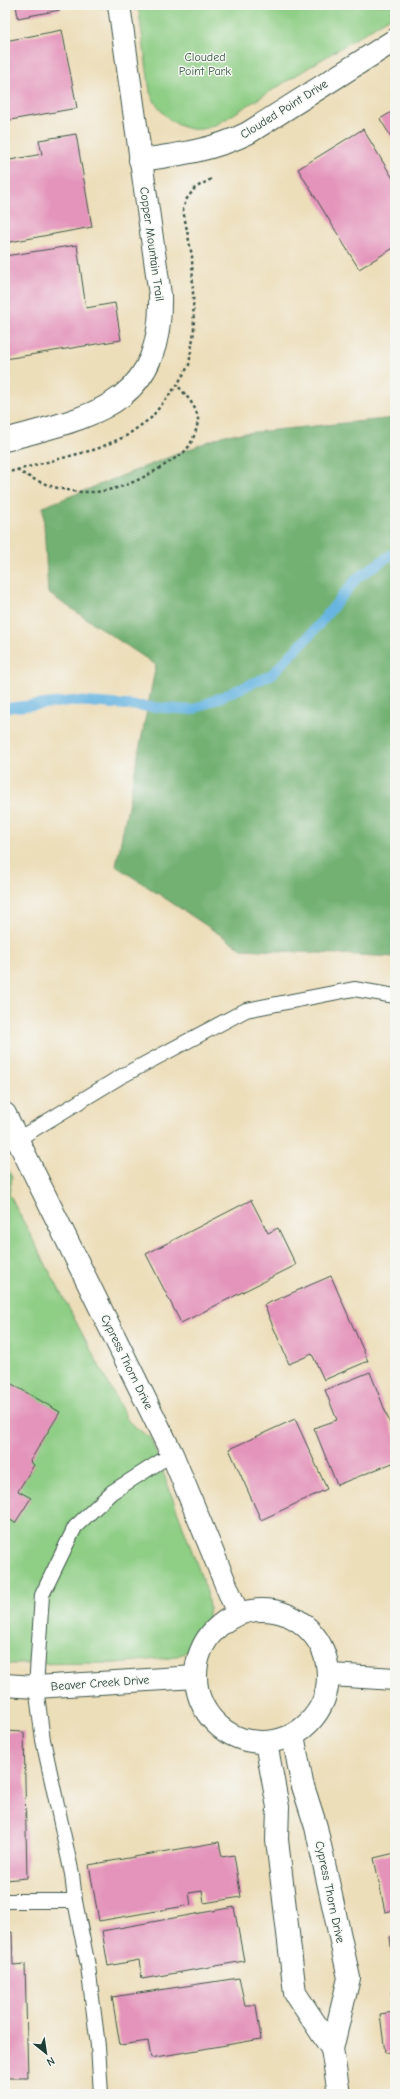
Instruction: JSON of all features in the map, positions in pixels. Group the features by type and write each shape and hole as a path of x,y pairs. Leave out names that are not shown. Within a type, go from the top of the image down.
{"street":[{"name":"Copper Mountain Trail","path":"5,440 70,422 114,403 128,392 142,375 152,355 160,315 160,295 119,5"},
{"name":"Clouded Point Drive","path":"140,160 181,154 232,141 248,133 395,40"},
{"name":"Cypress Thorn Drive","path":"5,1114 172,1454 238,1614"},
{"path":"266,1610 288,1614 307,1626 321,1643 331,1675 321,1708 307,1726 293,1735 266,1743 244,1741 225,1732 209,1717 199,1698 195,1677 199,1656 208,1637 224,1621 238,1614 266,1610"},
{"path":"331,1675 395,1679"},
{"name":"Beaver Creek Drive","path":"5,1685 36,1687 195,1677"},
{"name":"Cypress Thorn Drive","path":"293,1735 302,1783 316,1827 349,1978 332,2049 339,2094"},
{"name":"Cypress Thorn Drive","path":"266,1743 278,1807 277,1840 295,1993 332,2049"}],"lane":[{"path":"18,1138 120,1077 246,1010 354,989 395,996"},
{"path":"101,2094 98,2046 88,1966 75,1901 72,1874 43,1740 36,1687 42,1595 75,1527 112,1492 172,1454"},
{"path":"5,1901 75,1901"}],"path":[{"path":"183,210 186,200 195,188 214,178"},
{"path":"16,470 37,482 64,490 93,492 123,486 155,472 187,450 194,434 198,419 190,400 177,385"}],"green space":[{"name":"Clouded Point Park","path":"138,5 395,5 395,14 219,123 203,129 193,129 183,127 167,116 154,101 150,92"},
{"path":"395,418 395,957 242,949 116,866 156,665 48,593 43,507 225,435"},
{"path":"5,1166 12,1177 9,1194 128,1421 151,1439 207,1592 209,1608 207,1622 201,1637 196,1644 183,1654 170,1658 115,1663 5,1664"}],"building":[{"path":"16,5 59,5 60,10 18,18"},
{"path":"62,30 77,108 5,121 5,41"},
{"path":"395,110 395,143 380,119"},
{"path":"363,129 395,182 395,247 359,269 298,169"},
{"path":"76,134 92,227 5,243 5,161 42,154 39,140"},
{"path":"77,245 86,308 115,303 121,340 5,359 5,256"},
{"path":"251,1200 268,1233 278,1228 296,1265 181,1323 146,1254"},
{"path":"331,1276 368,1361 324,1380 312,1354 289,1364 264,1305"},
{"path":"370,1372 395,1436 395,1462 337,1485 314,1428 337,1420 325,1390"},
{"path":"5,1380 60,1412 30,1461 34,1465 18,1491 31,1498 15,1523 9,1519 5,1526"},
{"path":"295,1419 327,1489 261,1520 229,1449"},
{"path":"5,1731 24,1732 27,1878 5,1880"},
{"path":"219,1842 222,1857 234,1855 241,1897 204,1903 202,1891 189,1893 191,1905 99,1921 89,1865"},
{"path":"395,1853 395,1910 385,1912 374,1858"},
{"path":"234,1907 244,1961 142,1979 139,1960 108,1966 102,1931"},
{"path":"5,1932 12,1932 13,1965 25,1964 28,2078 5,2078"},
{"path":"395,1936 395,1974 394,1974 390,1937"},
{"path":"239,1978 245,2005 256,2005 261,2039 151,2058 148,2041 120,2045 112,1997"},
{"path":"391,1992 395,1992 395,2052 385,2053 380,2014 394,2012"}],"waterway":[{"path":"5,708 74,701 192,710 271,675 311,634 357,578 395,552"}]}
